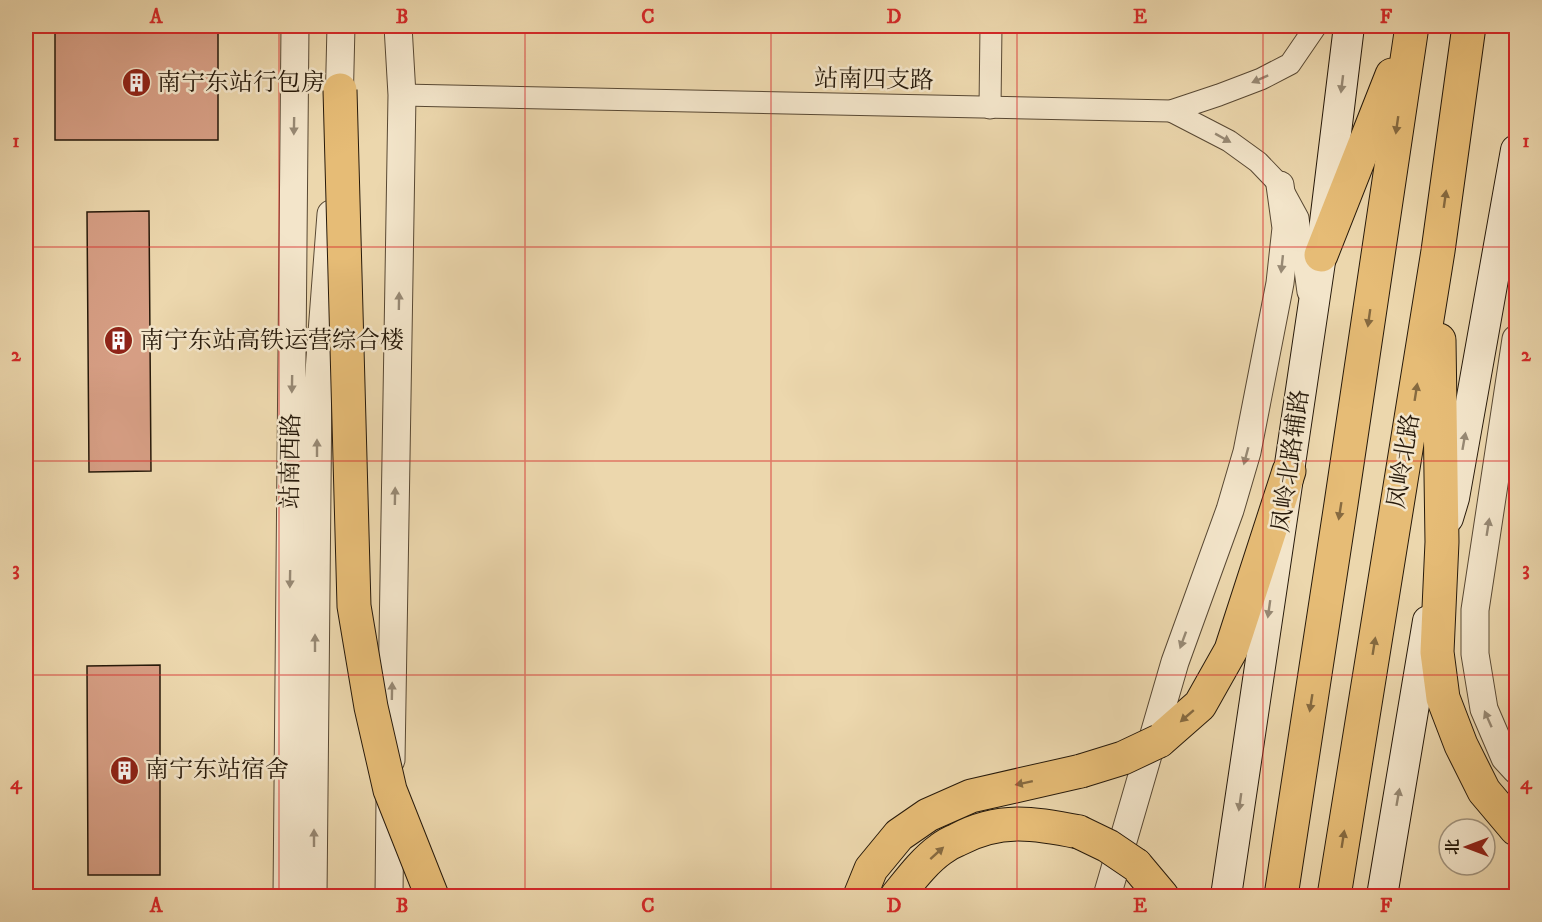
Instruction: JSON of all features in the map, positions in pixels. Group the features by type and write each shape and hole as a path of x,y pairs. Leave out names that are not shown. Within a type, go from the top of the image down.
{"main road":[{"name":"凤岭北路辅路","path":"1226,897 1321,255 1349,26"},
{"path":"1321,255 1412,26"},
{"path":"1281,897 1412,26"},
{"name":"凤岭北路","path":"1334,897 1438,251 1469,26"},
{"path":"340,90 354,606 371,707 390,790 432,897"},
{"path":"1382,897 1442,542 1454,498 1516,150"},
{"path":"1438,251 1442,542 1437,652 1443,698 1461,746 1484,791 1516,829"},
{"path":"860,897 872,869 899,835 928,815 971,796 1081,771 1123,758 1159,741 1200,705 1231,650 1289,471"},
{"path":"897,897 915,873 941,848 972,832 1011,823 1044,825 1079,832 1108,846 1136,865 1162,897"}],"street":[{"name":"站南西路","path":"287,897 295,26"},
{"path":"313,897 318,385 340,90 341,26"},
{"path":"389,897 402,95 398,26"},
{"path":"402,95 417,26"},
{"path":"990,108 991,26"},
{"name":"站南四支路","path":"402,95 1171,111 1261,79 1290,64 1311,29"},
{"path":"1171,111 1229,141 1258,162 1280,186 1298,218 1308,293 1309,336"},
{"path":"1107,897 1175,662 1230,510 1247,452 1280,283 1286,228 1280,186"},
{"path":"1516,339 1475,610 1475,654 1484,709 1505,758 1516,770"}],"building":[{"name":"南宁东站行包房","path":"55,26 218,26 218,140 55,140"},
{"name":"南宁东站高铁运营综合楼","path":"149,211 151,471 89,472 87,212"},
{"name":"南宁东站宿舍","path":"160,665 160,875 88,875 87,666"}],"place":[{"name":"南宁东站行包房","path":"136,83"},
{"name":"南宁东站高铁运营综合楼","path":"119,341"},
{"name":"南宁东站宿舍","path":"124,770"}]}
